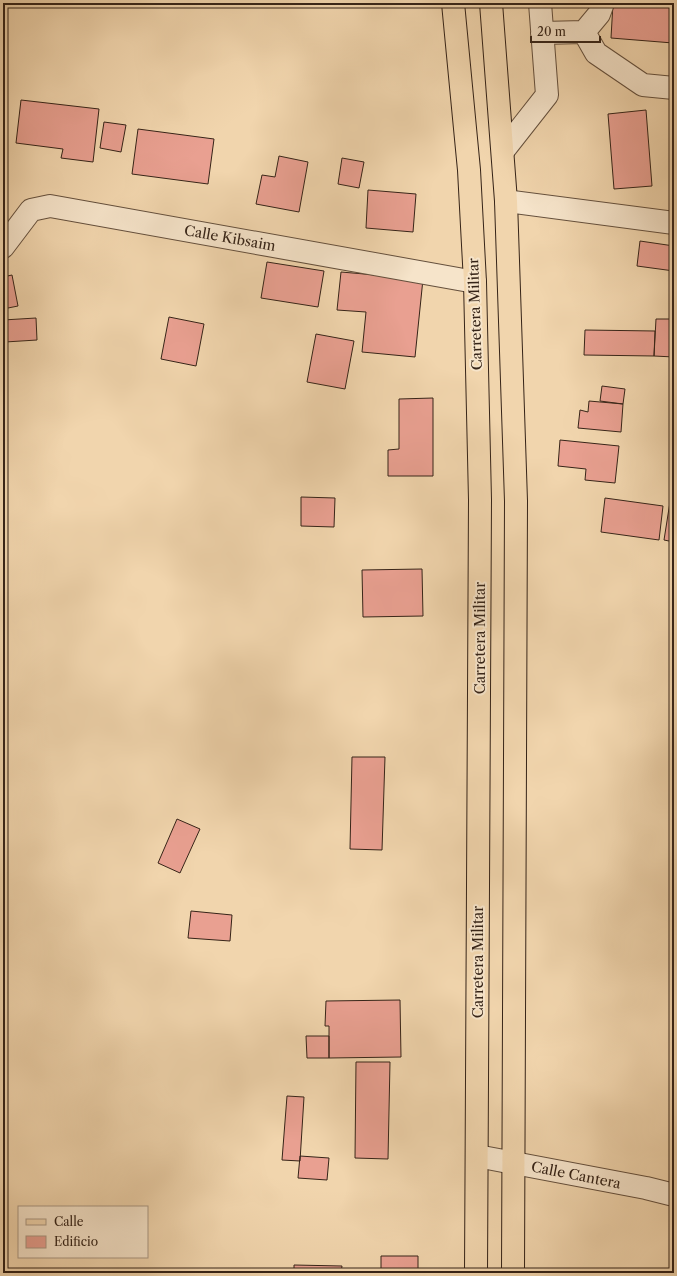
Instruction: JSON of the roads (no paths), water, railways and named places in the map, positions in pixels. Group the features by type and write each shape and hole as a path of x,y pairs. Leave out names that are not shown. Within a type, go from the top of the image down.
{"main road":[{"name":"Carretera Militar","path":"453,3 469,170 475,282 480,500 476,1273"},
{"path":"491,3 506,201 516,501 513,1273"}],"street":[{"path":"503,152 547,95 540,3"},
{"path":"542,33 584,32 599,14 603,3"},
{"path":"584,32 596,53 643,86 674,88"},
{"path":"506,201 674,223"},
{"name":"Calle Kibsaim","path":"3,247 31,210 50,206 475,282"},
{"name":"Calle Cantera","path":"477,1156 646,1188 674,1195"}]}
